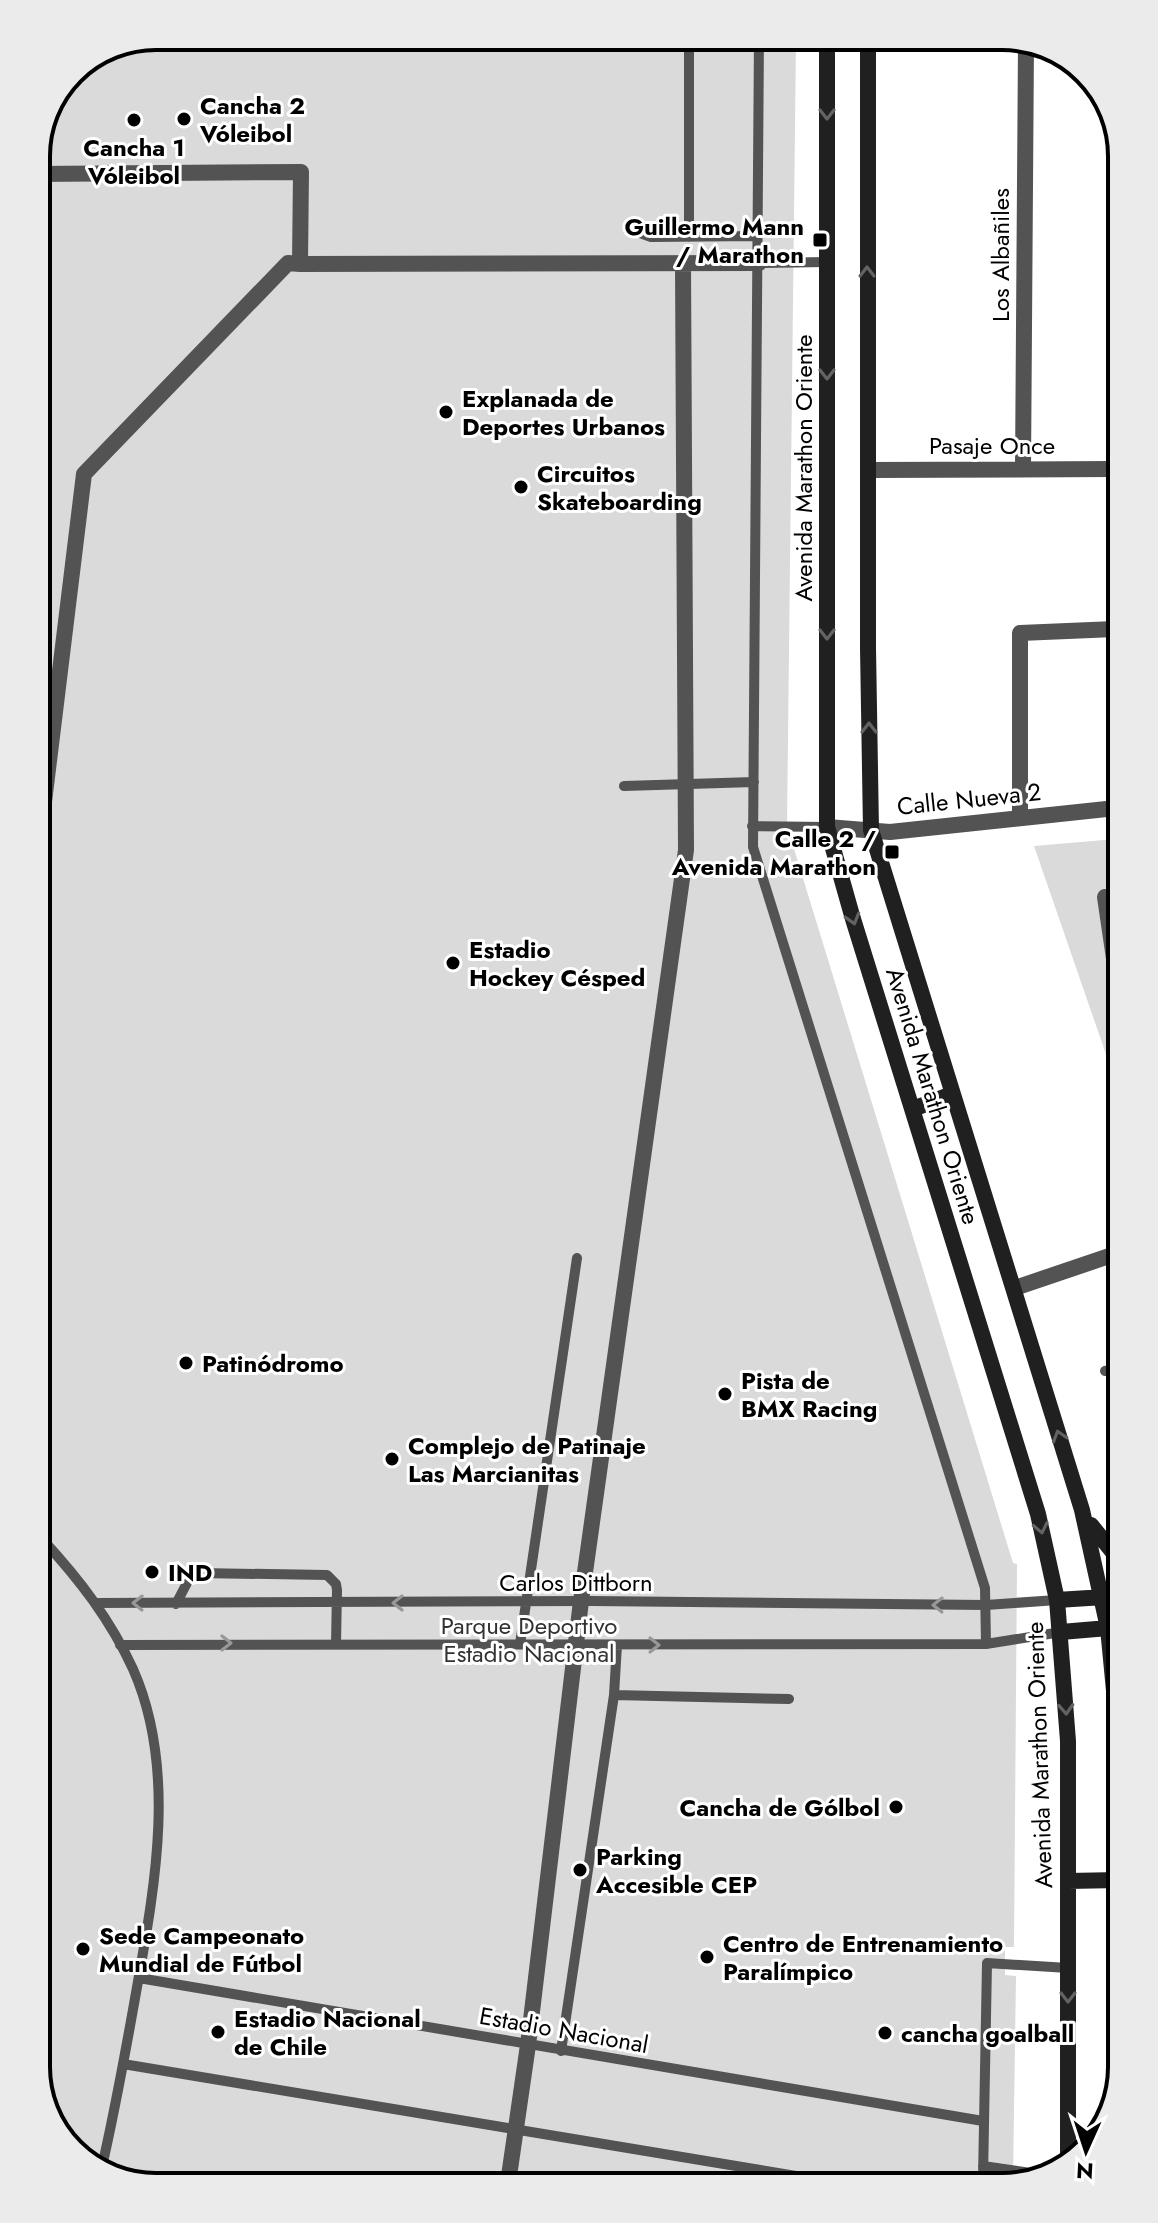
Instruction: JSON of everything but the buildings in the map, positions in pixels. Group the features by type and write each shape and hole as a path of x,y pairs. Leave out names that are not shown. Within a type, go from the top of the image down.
{"main road":[{"name":"Avenida Marathon Oriente","path":"827,50 827,827 1038,1514 1057,1600 1068,1741 1068,2111"},
{"name":"Avenida Marathon Oriente","path":"868,50 871,830 1108,1588"},
{"path":"913,1109 952,1094"},
{"path":"1082,1510 1108,1548"},
{"path":"1057,1600 1108,1597"},
{"path":"1061,1632 1108,1628"},
{"path":"1068,1881 1108,1881"}],"street":[{"name":"Los Albañiles","path":"1023,469 1026,53"},
{"path":"50,174 301,172 300,264"},
{"path":"50,753 84,474 288,263 759,263"},
{"path":"509,2173 528,2045 581,1601 686,850 683,263"},
{"name":"Pasaje Once","path":"869,470 1108,469"},
{"path":"1020,817 1020,633 1108,629"},
{"name":"Calle Nueva 2","path":"827,827 890,832 1108,809"},
{"path":"1105,897 1108,918"},
{"path":"1015,1288 1108,1256"}],"lane":[{"path":"689,50 689,237"},
{"path":"759,50 753,847 985,1588 986,1644"},
{"path":"640,233 651,237 758,236"},
{"path":"759,263 827,262"},
{"path":"624,786 754,782"},
{"path":"752,826 827,827"},
{"path":"520,1644 577,1258"},
{"path":"50,1548 96,1603 134,1671 152,1732 158,1793 159,1820 150,1906 103,2159"},
{"path":"176,1604 191,1577 203,1572 327,1575 336,1584 336,1644"},
{"name":"Carlos Dittborn","path":"96,1603 581,1601 986,1605 1057,1600"},
{"path":"120,1645 986,1644 1061,1632"},
{"path":"561,2051 614,1695 617,1645"},
{"path":"614,1695 789,1699"},
{"path":"983,2173 987,1963 1068,1968"},
{"name":"Estadio Nacional","path":"139,1978 983,2121"},
{"path":"123,2064 776,2173"},
{"path":"983,2166 1019,2171"}],"green space":[{"name":"Parque Deportivo Estadio Nacional","path":"156,50 796,50 787,826 1013,1563 1017,1564 1014,1947 1005,1947 1005,1975 1016,1976 1013,2172 149,2173 122,2167 91,2151 72,2132 58,2108 50,2067 50,149 58,115 68,97 81,81 115,58"},
{"path":"1108,840 1108,1060 1034,846"}],"place":[{"name":"Cancha 2 Vóleibol","path":"184,119"},
{"name":"Cancha 1 Vóleibol","path":"134,120"},
{"name":"Guillermo Mann / Marathon","path":"820,240"},
{"name":"Explanada de Deportes Urbanos","path":"446,412"},
{"name":"Circuitos Skateboarding","path":"521,487"},
{"name":"Calle 2 / Avenida Marathon","path":"892,852"},
{"name":"Estadio Hockey Césped","path":"453,963"},
{"name":"Patinódromo","path":"186,1363"},
{"name":"Pista de BMX Racing","path":"725,1394"},
{"name":"Complejo de Patinaje Las Marcianitas","path":"392,1459"},
{"name":"IND","path":"152,1572"},
{"name":"Cancha de Gólbol","path":"896,1807"},
{"name":"Parking Accesible CEP","path":"580,1870"},
{"name":"Sede Campeonato Mundial de Fútbol","path":"83,1949"},
{"name":"Centro de Entrenamiento Paralímpico","path":"707,1957"},
{"name":"Estadio Nacional de Chile","path":"218,2032"},
{"name":"cancha goalball","path":"885,2033"}]}
